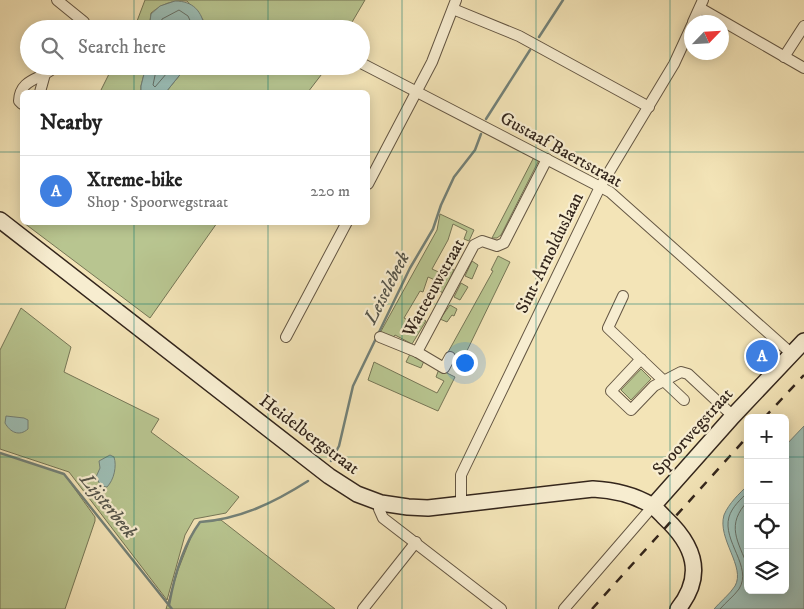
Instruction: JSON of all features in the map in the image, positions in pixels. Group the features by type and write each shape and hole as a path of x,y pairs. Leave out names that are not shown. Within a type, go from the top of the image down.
{"main road":[{"name":"Heidelbergstraat","path":"0,220 329,476 357,494 381,503 428,508 593,489 616,492 653,506"},
{"name":"Spoorwegstraat","path":"653,506 733,416 804,342"},
{"path":"653,506 681,533 690,550 693,562 691,585 678,609"}],"street":[{"path":"57,0 82,20"},
{"path":"370,180 432,62 454,4 519,36 649,107"},
{"path":"701,4 804,68"},
{"path":"784,57 804,26"},
{"name":"Sint-Arnolduslaan","path":"461,504 461,475 600,187 674,64 684,42"},
{"name":"Gustaaf Baertstraat","path":"370,68 610,192 792,354"},
{"path":"21,90 30,80 42,75"},
{"path":"41,90 45,75"},
{"name":"Watteeuwstraat","path":"417,352 474,245 482,241 497,246 504,243 547,159"},
{"path":"286,337 345,225"},
{"path":"623,296 608,328 684,400"},
{"name":"Watteeuwstraat","path":"380,337 417,352 444,368 450,357"},
{"path":"641,359 611,391 631,410 654,386 678,372 684,372 733,416"},
{"path":"381,503 379,509 382,518 416,542 501,609"},
{"path":"564,609 653,506"},
{"path":"364,609 416,542"}],"green space":[{"path":"145,0 365,0 353,20 203,20 187,1 177,1 159,7 151,13 150,20 137,20"},
{"path":"108,75 144,75 141,90 101,90"},
{"path":"180,75 321,75 310,90 168,90"},
{"path":"534,157 539,160 501,235 497,238 492,238"},
{"path":"440,214 474,230 469,241 464,239 467,231 453,224 448,240 432,269 445,275 449,268 454,270 443,293 438,290 442,283 428,277 423,292 420,291 404,318 417,325 421,318 426,321 412,344 395,335 392,339 380,333 437,230"},
{"path":"27,225 216,225 150,318"},
{"path":"498,256 510,262 462,361 447,354 493,271 491,270"},
{"path":"472,261 478,265 472,279 465,276"},
{"path":"461,283 468,287 460,300 454,297"},
{"path":"450,305 457,309 454,316 452,315 447,322 440,319"},
{"path":"21,308 71,347 64,372 159,419 151,432 239,497 226,513 194,519 185,535 167,600 69,472 0,449 0,350"},
{"path":"410,354 424,361 421,368 406,362"},
{"path":"374,362 437,393 444,381 436,377 439,369 455,377 438,411 368,380"},
{"path":"641,369 651,379 631,400 621,390"},
{"path":"0,453 64,474 95,517 65,609 0,609"},
{"path":"221,520 335,609 166,609 178,570 193,532 200,522"}],"water":[{"path":"181,1 196,8 203,20 150,20 151,14 160,6"},
{"path":"144,75 180,75 168,90 141,90"},
{"path":"6,416 28,420 28,429 21,433 12,431 5,423"},
{"path":"804,426 804,609 714,609 733,589 737,578 735,562 724,534 723,524 726,511 744,489 744,594 789,594 789,442"},
{"path":"110,455 114,457 115,461 113,477 107,487 101,486 96,477 100,468 99,461"}],"waterway":[{"name":"Leiselebeek","path":"539,37 563,0"},
{"name":"Leiselebeek","path":"486,119 530,50"},
{"name":"Leiselebeek","path":"331,461 339,446 353,386 410,268 433,229 441,205 454,177 475,150 481,134"},
{"name":"Lijsterbeek","path":"0,453 64,474 172,609"},
{"name":"Leiselebeek","path":"169,605 180,561 189,540 200,522 230,517 257,508 283,496 308,481"}],"railway":[{"path":"768,414 804,375"},
{"path":"592,609 744,440"}],"place":[{"name":"Xtreme-bike","path":"762,356"}]}
